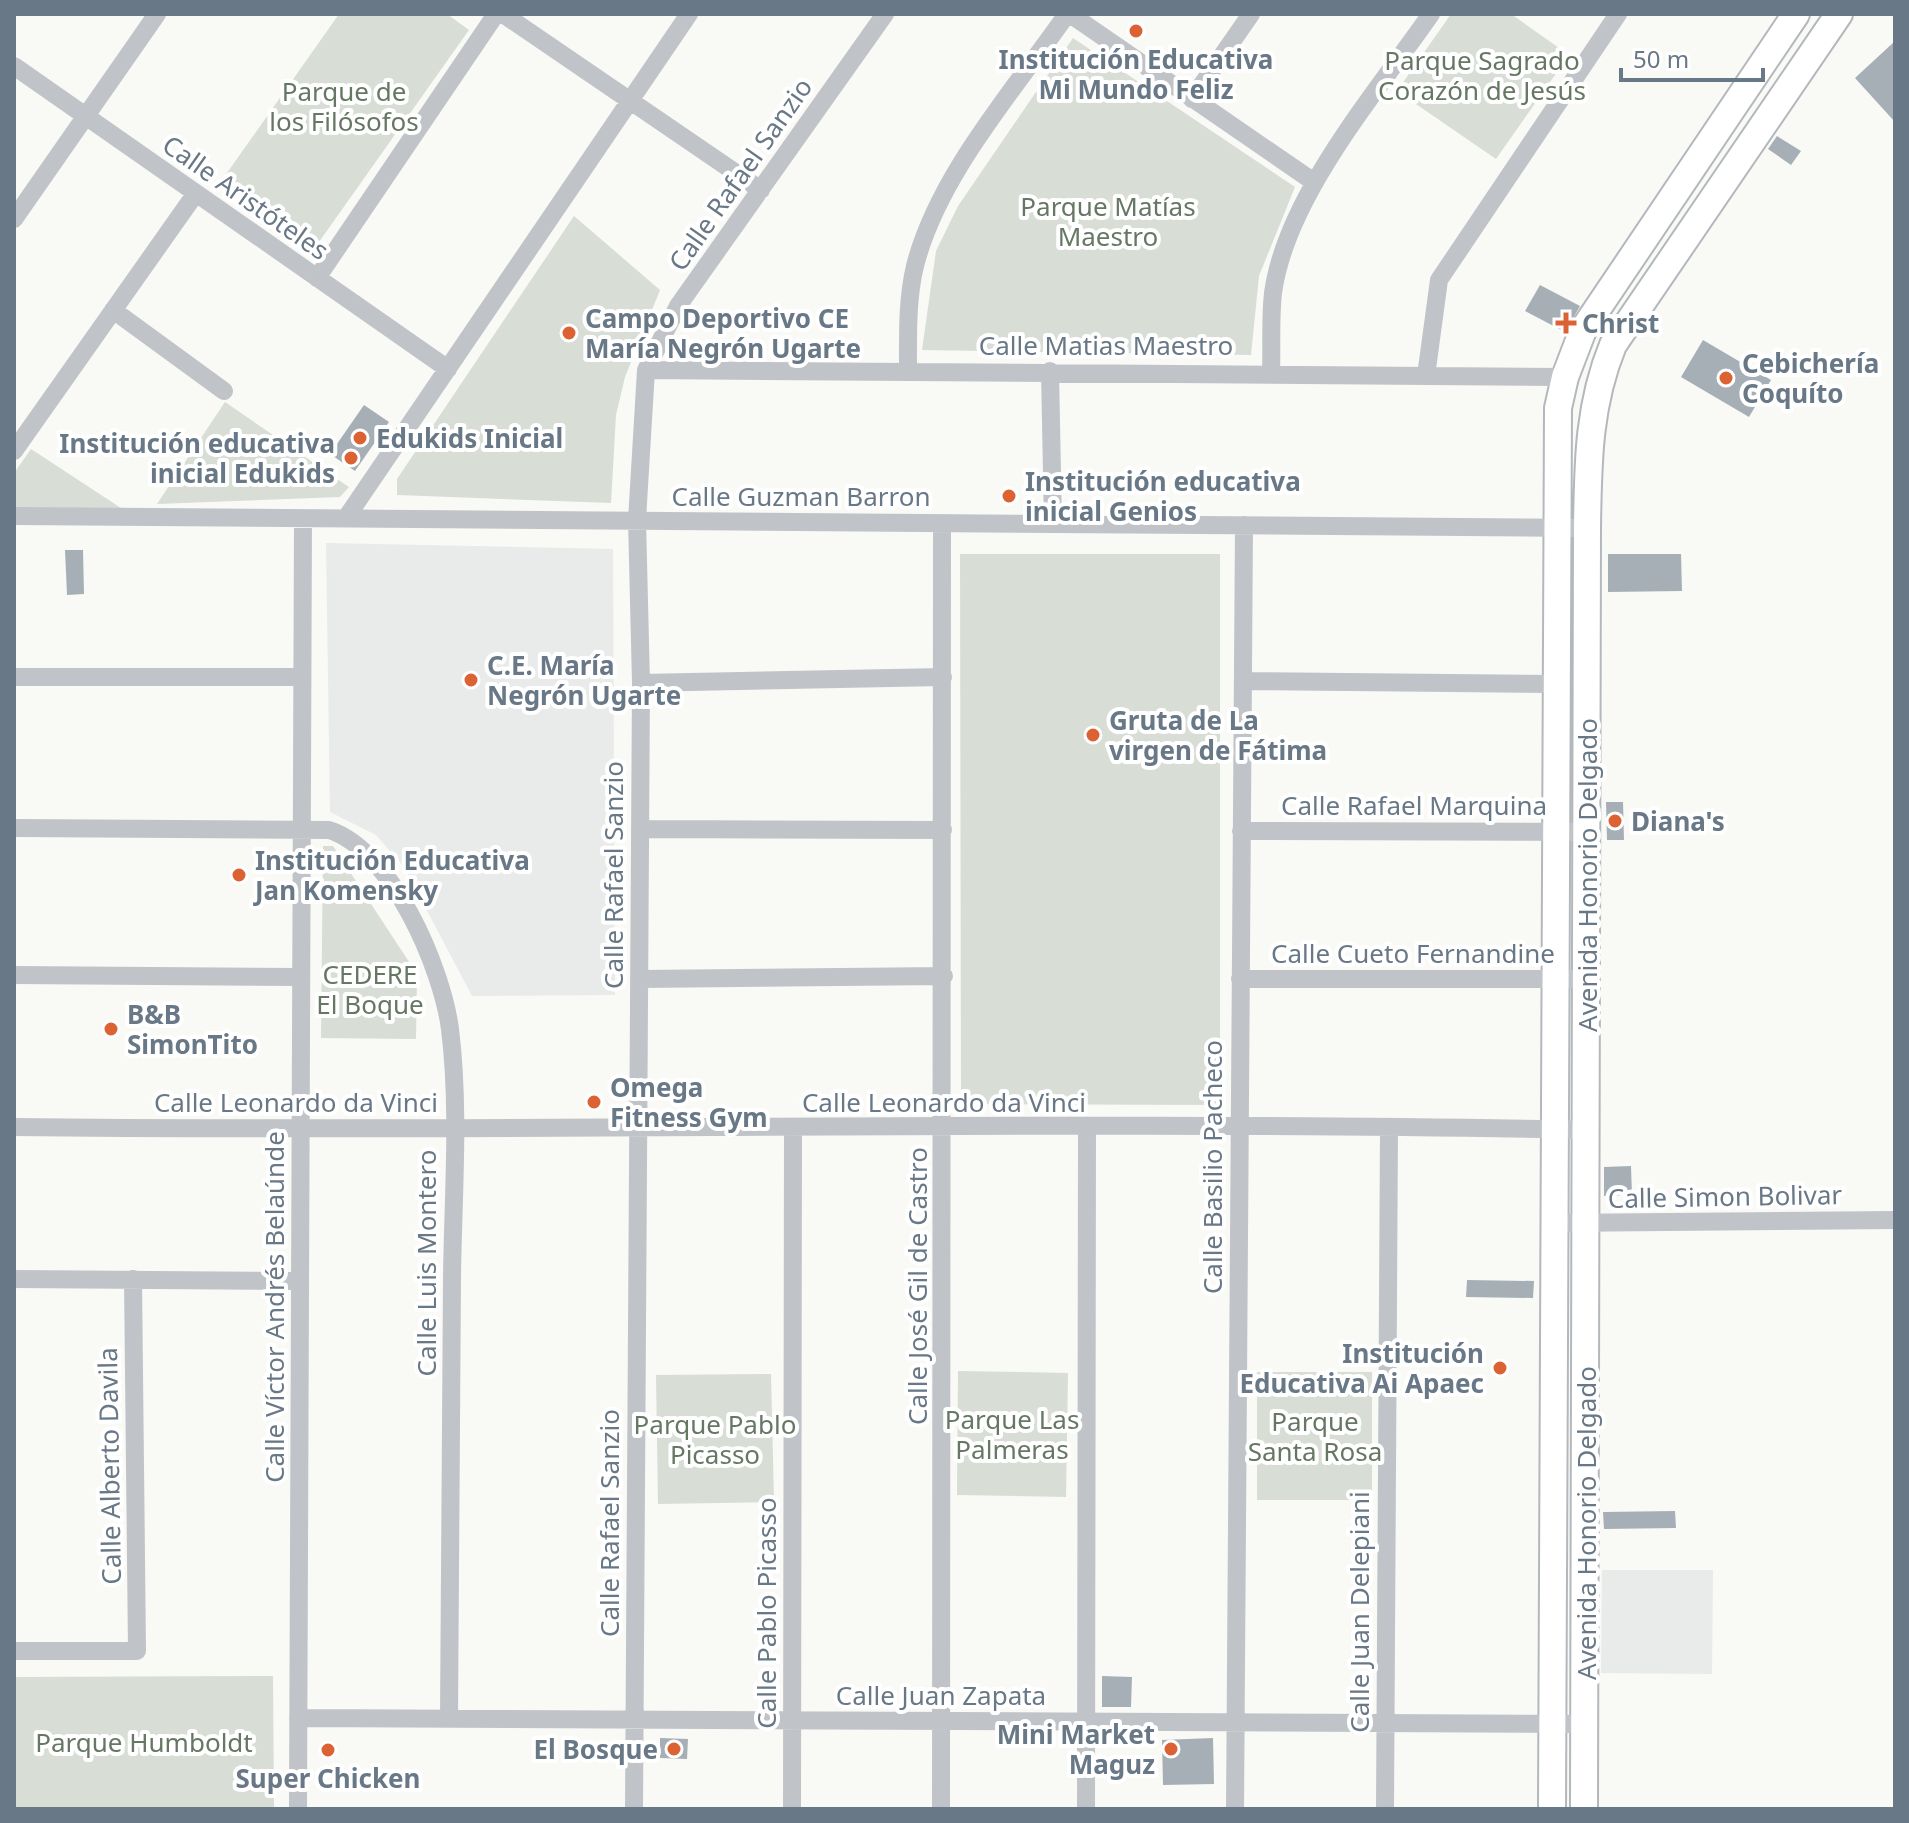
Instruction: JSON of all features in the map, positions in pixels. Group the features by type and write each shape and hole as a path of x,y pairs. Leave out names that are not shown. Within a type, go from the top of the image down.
{"street":[{"path":"14,219 157,14"},
{"path":"317,278 496,14"},
{"path":"503,14 761,190"},
{"path":"525,14 608,71 629,100"},
{"path":"346,518 689,14"},
{"name":"Calle Rafael Sanzio","path":"634,1809 641,683 637,520 646,370 678,306 885,14"},
{"path":"908,370 908,310 915,267 936,212 958,170 1069,14 1314,182"},
{"path":"1192,99 1251,14"},
{"path":"1271,372 1273,293 1292,229 1314,182 1431,14"},
{"path":"1426,376 1439,280 1618,14"},
{"name":"Avenida Honorio Delgado","path":"1552,1809 1558,408 1565,377 1583,330 1796,14"},
{"name":"Avenida Honorio Delgado","path":"1584,1809 1588,1223 1587,528 1591,414 1598,381 1613,345 1839,14"},
{"name":"Calle Aristóteles","path":"14,66 448,369"},
{"path":"14,451 196,193"},
{"path":"113,310 224,391"},
{"name":"Calle Matias Maestro","path":"646,370 1271,372 1565,377"},
{"path":"1050,371 1053,524"},
{"name":"Calle Guzman Barron","path":"14,516 1587,528"},
{"name":"Calle Víctor Andrés Belaúnde","path":"298,1809 303,518"},
{"name":"Calle José Gil de Castro","path":"941,1809 944,1126 942,523"},
{"name":"Calle Basilio Pacheco","path":"1235,1809 1244,525"},
{"path":"14,677 302,677"},
{"path":"641,683 943,677"},
{"path":"1243,681 1556,684"},
{"name":"Calle Luis Montero","path":"14,828 302,827 329,830 356,843 376,864 410,915 439,977 450,1029 453,1128 449,1719"},
{"path":"640,829 943,830"},
{"name":"Calle Rafael Marquina","path":"1241,831 1588,832"},
{"path":"14,975 301,977"},
{"path":"639,979 944,976"},
{"name":"Calle Cueto Fernandine","path":"1240,979 1587,979"},
{"name":"Calle Leonardo da Vinci","path":"14,1127 638,1130 1238,1126 1587,1130"},
{"name":"Calle Pablo Picasso","path":"792,1809 793,1128"},
{"path":"1086,1809 1087,1128"},
{"name":"Calle Juan Delepiani","path":"1385,1809 1389,1128"},
{"name":"Calle Simon Bolivar","path":"1555,1223 1895,1220"},
{"path":"14,1279 300,1281"},
{"name":"Calle Alberto Davila","path":"14,1651 137,1651 133,1279"},
{"name":"Calle Juan Zapata","path":"298,1718 1584,1724"}],"shaded area":[{"name":"C.E. María Negrón Ugarte","path":"326,543 613,549 615,995 472,996 404,867 376,835 330,812"},
{"path":"1602,1570 1713,1570 1712,1674 1601,1673"}],"green space":[{"name":"Parque de los Filósofos","path":"339,14 447,14 469,30 314,249 220,183"},
{"name":"Parque Sagrado Corazón de Jesús","path":"1451,14 1511,14 1569,55 1496,159 1397,91"},
{"name":"Parque Matías Maestro","path":"1073,38 1295,187 1259,276 1251,355 922,350 936,251 958,206"},
{"name":"Campo Deportivo CE María Negrón Ugarte","path":"574,216 660,290 625,377 616,415 611,503 397,495 397,479"},
{"path":"225,402 349,487 340,497 157,504"},
{"path":"31,449 124,510 14,511 14,473"},
{"path":"960,554 1220,554 1220,1105 961,1104"},
{"name":"CEDERE El Boque","path":"323,846 333,846 417,974 416,1039 321,1038"},
{"name":"Parque Las Palmeras","path":"958,1371 1068,1373 1066,1497 957,1495"},
{"name":"Parque Santa Rosa","path":"1257,1372 1372,1372 1372,1500 1257,1500"},
{"name":"Parque Pablo Picasso","path":"771,1374 774,1502 658,1504 656,1375"},
{"name":"Parque Humboldt","path":"273,1676 274,1809 14,1809 14,1677"}],"building":[{"path":"1895,41 1895,122 1855,78"},
{"path":"1777,136 1801,151 1791,165 1768,149"},
{"path":"1540,285 1580,306 1565,332 1525,311"},
{"name":"Cebichería Coquíto","path":"1703,340 1771,380 1749,417 1681,377"},
{"name":"Edukids Inicial","path":"364,405 389,422 355,471 330,454"},
{"path":"65,550 83,550 84,594 67,595"},
{"path":"1608,554 1681,554 1682,591 1608,592"},
{"name":"Diana's","path":"1606,802 1623,802 1624,840 1607,840"},
{"path":"1631,1166 1632,1195 1604,1196 1604,1167"},
{"path":"1467,1280 1534,1281 1533,1298 1466,1297"},
{"path":"1675,1511 1676,1528 1604,1529 1603,1512"},
{"path":"1102,1676 1132,1677 1131,1707 1102,1707"},
{"name":"El Bosque","path":"660,1738 688,1739 687,1759 660,1758"},
{"path":"1213,1738 1214,1784 1163,1785 1162,1740"}],"place":[{"name":"Institución Educativa Mi Mundo Feliz","path":"1136,31"},
{"name":"Christ","path":"1566,323"},
{"name":"Campo Deportivo CE María Negrón Ugarte","path":"569,333"},
{"name":"Cebichería Coquíto","path":"1726,378"},
{"name":"Edukids Inicial","path":"360,438"},
{"name":"Institución educativa inicial Edukids","path":"351,458"},
{"name":"Institución educativa inicial Genios","path":"1009,496"},
{"name":"C.E. María Negrón Ugarte","path":"471,680"},
{"name":"Gruta de La virgen de Fátima","path":"1093,735"},
{"name":"Diana's","path":"1615,821"},
{"name":"Institución Educativa Jan Komensky","path":"239,875"},
{"name":"B&B SimonTito","path":"111,1029"},
{"name":"Omega Fitness Gym","path":"594,1102"},
{"name":"Institución Educativa Ai Apaec","path":"1500,1368"},
{"name":"El Bosque","path":"674,1749"},
{"name":"Mini Market Maguz","path":"1171,1749"},
{"name":"Super Chicken","path":"328,1750"}]}
